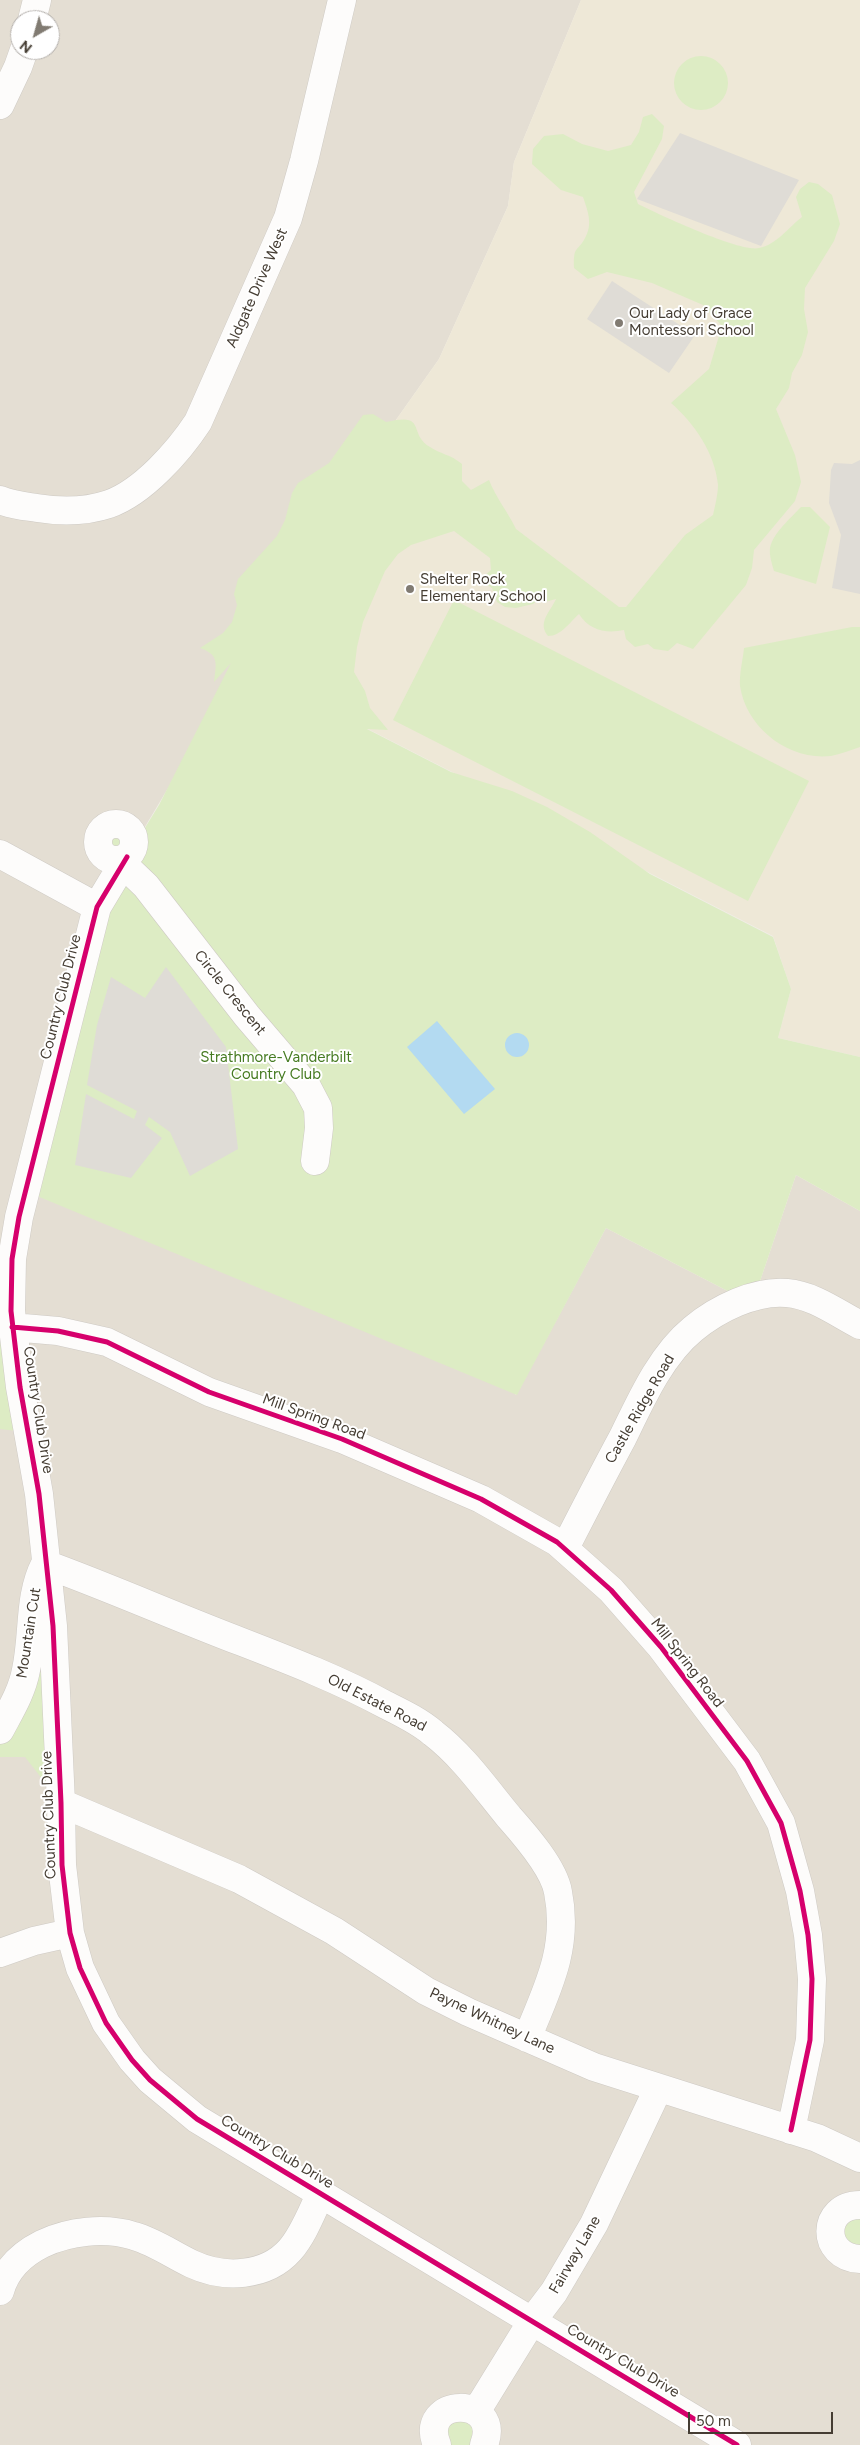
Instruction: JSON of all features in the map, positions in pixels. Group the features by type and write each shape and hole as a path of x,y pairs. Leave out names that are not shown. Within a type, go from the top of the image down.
{"street":[{"name":"Aldgate Drive West","path":"0,500 10,504 60,512 110,504 129,492 182,446 198,422 288,218 304,161 342,0"},
{"path":"0,105 20,60"},
{"path":"0,854 97,907"},
{"name":"Circle Crescent","path":"97,907 125,860 247,1016 306,1085 318,1108 320,1128 315,1161"},
{"name":"Country Club Drive","path":"97,907 19,1217 12,1259 8,1318 39,1494 53,1626 62,1803 62,1865 70,1933 80,1968 106,2023 132,2060 150,2080 197,2119 532,2320 733,2444"},
{"name":"Castle Ridge Road","path":"565,1548 638,1408 669,1355 693,1329 728,1307 766,1294 787,1293 807,1297 860,1324"},
{"name":"Mill Spring Road","path":"8,1318 116,1345 208,1392 342,1439 480,1498 565,1548 611,1590 661,1647 747,1761 781,1823 800,1891 812,1979 810,2040 791,2130"},
{"name":"Mountain Cut","path":"0,1730 17,1699 26,1670 33,1597 37,1579 45,1564"},
{"name":"Old Estate Road","path":"45,1564 364,1693 413,1719 446,1744 516,1824 551,1874 558,1890 562,1939 551,1980 527,2038"},
{"name":"Payne Whitney Lane","path":"62,1803 239,1879 334,1931 426,1991 527,2038 594,2067 817,2138 860,2158"},
{"path":"0,1953 34,1941 70,1933"},
{"name":"Fairway Lane","path":"476,2412 532,2320 554,2292 594,2224 658,2088"},
{"path":"0,2291 9,2270 24,2254 51,2240 74,2233 109,2232 124,2234 148,2242 193,2265 211,2271 234,2274 256,2270 281,2258 290,2249 321,2193"},
{"path":"860,2205 845,2207 838,2212 831,2226 830,2235 837,2250 844,2255 860,2259"},
{"path":"437,2445 434,2430 442,2414 448,2410 462,2407 476,2412 482,2418 486,2426 487,2435 484,2445"}],"shaded area":[{"path":"0,0 581,0 514,162 508,206 439,359 345,492 97,907 516,1395 606,1228 745,1300 755,1296 796,1175 860,1211 860,2445 0,2445"},
{"path":"581,0 860,0 860,1057 778,1038 791,989 773,936 233,660 345,492 439,359 508,206 514,162"},
{"path":"680,133 799,180 761,246 637,199"},
{"path":"612,281 695,335 669,373 587,319"},
{"path":"860,460 860,594 832,588 841,535 829,503 831,470 834,463 852,464"},
{"path":"166,967 226,1047 238,1149 190,1176 170,1132 149,1117 145,1125 162,1138 131,1178 75,1165 86,1094 134,1119 137,1111 87,1085 97,1025 111,977 145,998"}],"green space":[{"path":"696,56 706,56 716,60 724,68 728,83 724,98 716,106 706,110 696,110 686,106 678,98 674,88 674,78 678,68 686,60"},
{"name":"Strathmore-Vanderbilt Country Club","path":"652,114 664,126 662,139 634,192 638,204 663,216 735,245 759,248 777,240 802,217 796,197 800,189 809,182 818,184 832,195 840,224 834,241 805,288 804,309 808,332 802,355 792,373 789,388 776,409 795,455 801,482 795,501 754,550 752,568 746,585 693,649 677,643 668,651 654,649 648,644 635,647 626,639 624,630 598,630 588,624 579,614 557,634 548,636 545,631 544,622 556,599 545,602 540,598 533,604 516,608 505,607 497,602 492,588 486,584 483,577 491,570 490,558 454,531 411,545 398,554 385,571 363,622 354,672 365,691 370,708 388,730 367,729 451,772 512,791 547,807 590,832 650,874 773,937 791,989 778,1038 860,1057 860,1211 796,1175 755,1296 745,1300 606,1228 517,1395 25,1191 115,860 109,858 102,851 99,841 102,831 106,826 122,824 131,831 135,844 159,805 231,663 214,682 216,665 214,657 200,648 223,633 232,622 237,605 234,594 238,579 277,536 285,520 292,493 298,483 329,463 363,415 373,414 386,422 407,420 412,422 423,441 462,464 462,481 471,490 489,480 516,529 619,607 626,607 685,535 713,515 718,485 713,462 695,429 671,403 709,369 722,326 703,305 652,283 607,272 588,279 574,268 575,252 586,236 589,226 589,216 583,197 561,190 532,164 533,149 544,136 563,134 582,144 608,151 631,145 639,132 643,117"},
{"path":"801,507 810,507 830,527 816,584 774,571 771,560 770,548 772,542 783,526"},
{"path":"454,600 809,781 748,901 393,720"},
{"path":"860,627 860,747 831,756 815,756 799,753 785,747 760,727 744,701 740,681 744,648"},
{"path":"0,1319 25,1432 0,1429"},
{"path":"33,1597 61,1803 25,1757 0,1757 0,1730"},
{"path":"860,2205 860,2259 831,2226"},
{"path":"462,2407 484,2445 437,2445"}],"water":[{"path":"437,1021 495,1089 464,1114 407,1047"},
{"path":"517,1033 522,1034 528,1040 528,1050 522,1056 517,1057 512,1056 506,1050 505,1045 506,1040 512,1034"}],"cycle path":[{"path":"127,857 97,907 19,1217 12,1259 11,1311 20,1387 39,1494 53,1626 62,1865 70,1933 80,1968 106,2023 132,2060 150,2080 197,2119 737,2445"},
{"path":"12,1327 58,1331 107,1342 209,1392 342,1439 481,1499 557,1542 611,1590 661,1647 747,1761 781,1823 800,1891 808,1935 812,1979 810,2040 791,2130"}],"place":[{"name":"Our Lady of Grace Montessori School","path":"619,323"},
{"name":"Shelter Rock Elementary School","path":"410,589"}]}
